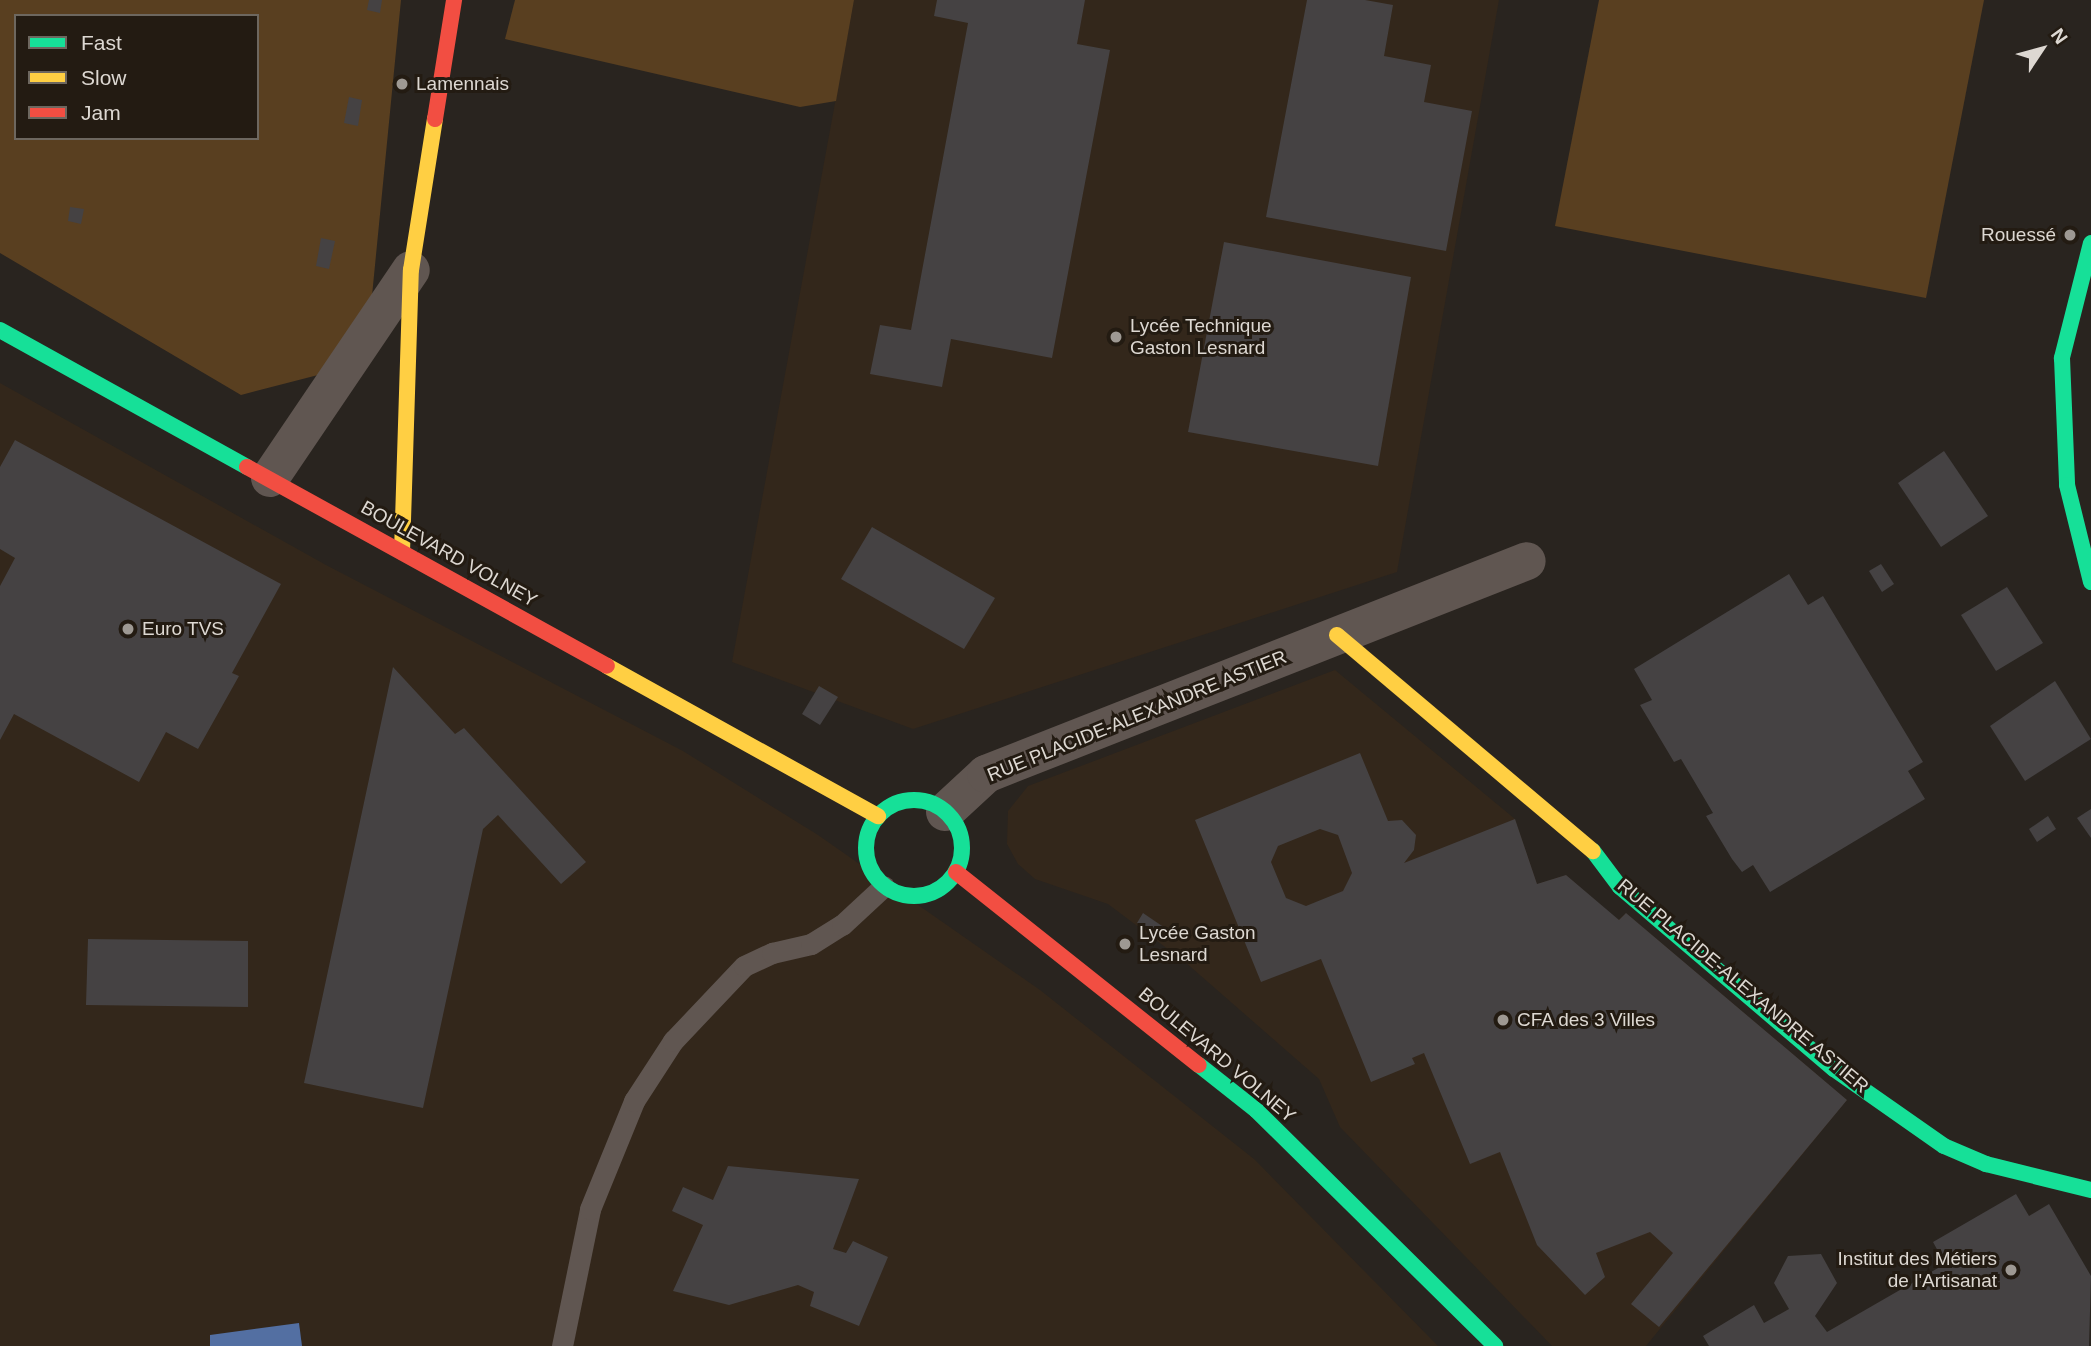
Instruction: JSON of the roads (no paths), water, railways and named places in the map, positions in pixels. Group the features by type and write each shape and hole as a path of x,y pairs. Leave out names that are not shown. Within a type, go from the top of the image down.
{"street":[{"path":"402,552 411,270 454,0"},
{"path":"2091,243 2062,358 2067,485 2091,582"},
{"path":"270,478 411,270"},
{"name":"BOULEVARD VOLNEY","path":"0,330 878,816"},
{"name":"RUE PLACIDE-ALEXANDRE ASTIER","path":"945,812 986,774 1527,561"},
{"name":"RUE PLACIDE-ALEXANDRE ASTIER","path":"1337,635 1598,855 1620,887 1834,1069 1944,1146 1986,1164 2091,1190"},
{"path":"903,801 925,802 945,812 961,840 956,872 931,894 915,897 884,886 873,874 866,852 869,829 878,816 903,801"},
{"name":"BOULEVARD VOLNEY","path":"956,872 1256,1110 1495,1346"}],"lane":[{"path":"562,1346 590,1209 634,1101 673,1041 744,966 772,953 811,944 842,925 884,886"}],"water":[{"path":"299,1323 302,1346 210,1346 210,1335"}],"place":[{"name":"Lamennais","path":"402,84"},
{"name":"Rouessé","path":"2070,235"},
{"name":"Lycée Technique Gaston Lesnard","path":"1116,337"},
{"name":"Euro TVS","path":"128,629"},
{"name":"Lycée Gaston Lesnard","path":"1125,944"},
{"name":"CFA des 3 Villes","path":"1503,1020"},
{"name":"Institut des Métiers de l'Artisanat","path":"2011,1270"}]}
